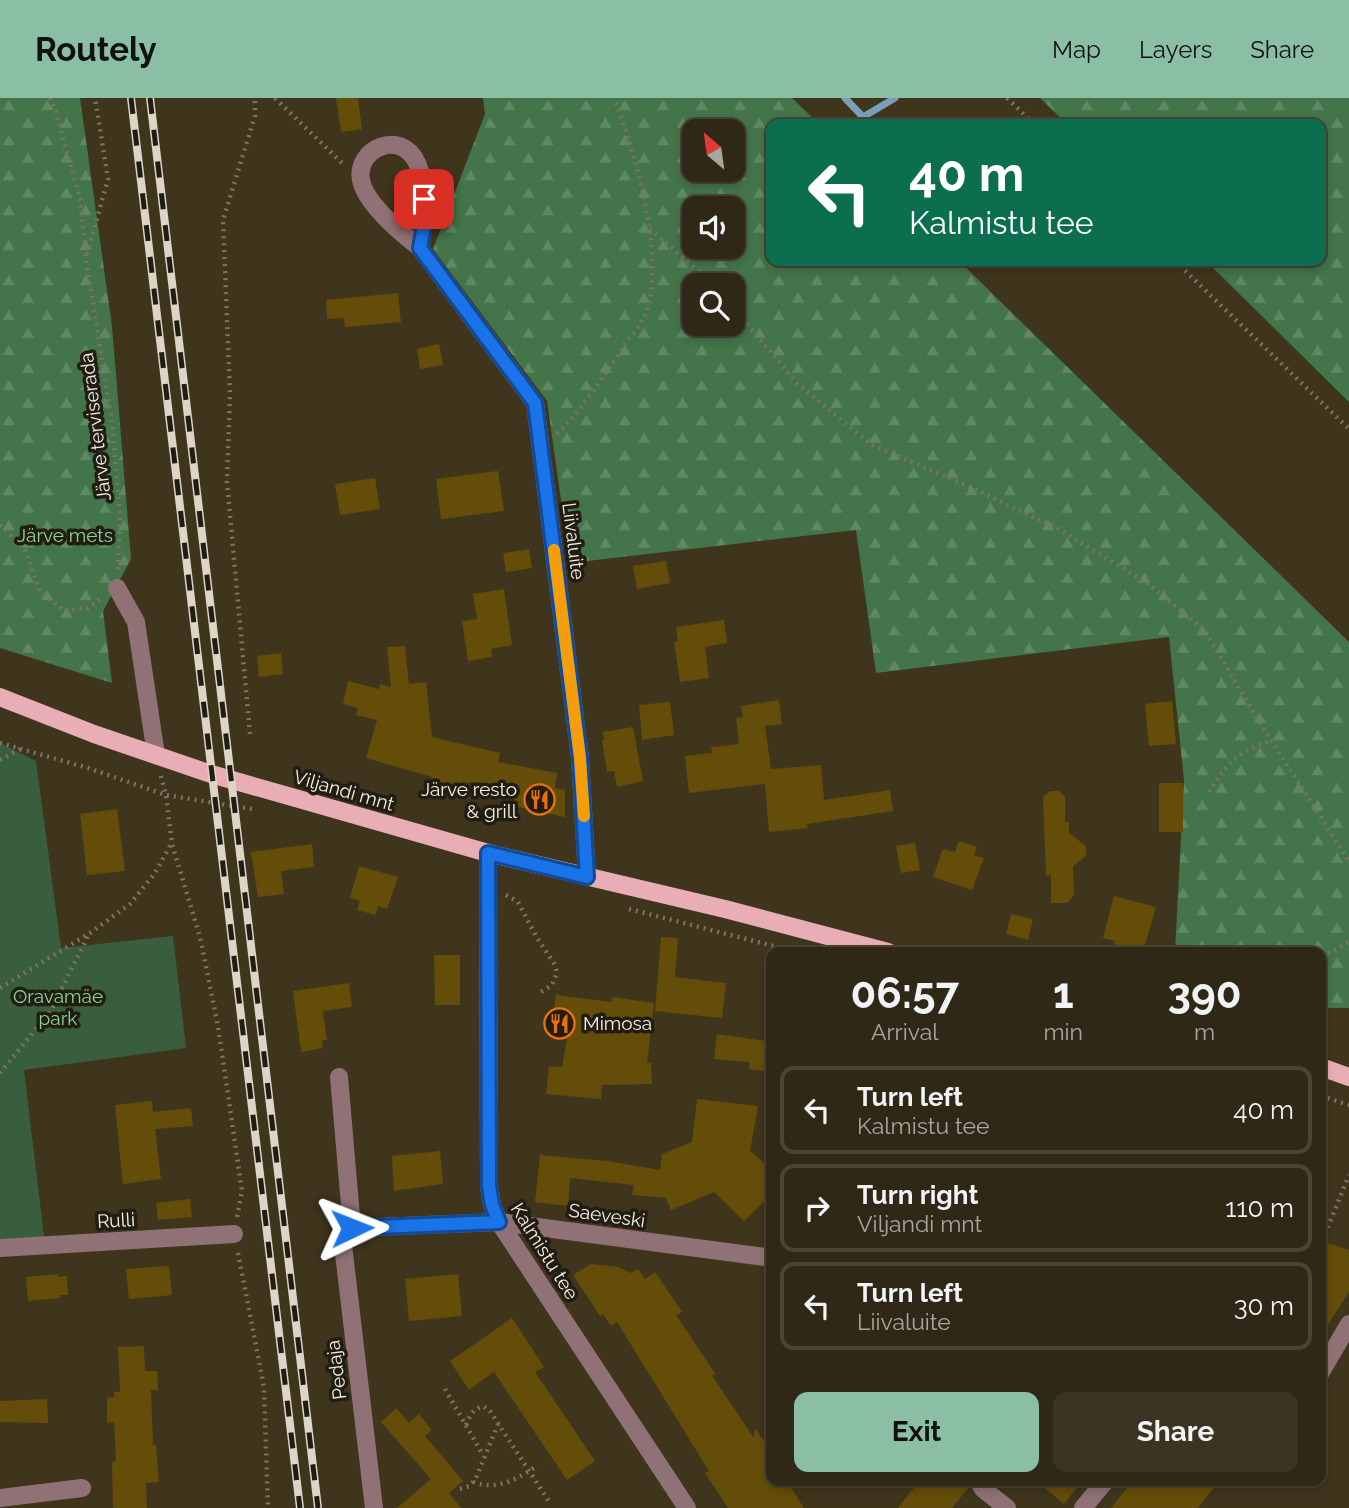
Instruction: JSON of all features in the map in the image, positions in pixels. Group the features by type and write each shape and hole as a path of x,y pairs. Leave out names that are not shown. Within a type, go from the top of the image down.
{"main road":[{"name":"Viljandi mnt","path":"0,697 93,734 211,775 488,853 868,947"},
{"path":"1326,1070 1349,1077"}],"street":[{"path":"361,181 361,170 367,157 377,148 392,143 403,147 416,161 423,183 426,214 420,248"},
{"name":"Liivaluite","path":"361,181 393,227 420,248 535,403 580,758 587,877"},
{"path":"117,588 136,622 156,755"},
{"name":"Kalmistu tee","path":"488,853 489,1186 492,1205 499,1222 687,1508"},
{"name":"Pedaja","path":"339,1077 352,1228 343,1245 374,1508"},
{"name":"Saeveski","path":"352,1228 499,1222 766,1257"},
{"name":"Rulli","path":"0,1248 234,1234"},
{"path":"1326,1363 1349,1324"},
{"path":"981,1486 1007,1508"},
{"path":"1083,1508 1101,1486"},
{"path":"0,1498 82,1488"}],"path":[{"name":"Järve terviserada","path":"50,98 80,199 86,259 112,423 120,516 117,588"},
{"path":"86,259 108,179 95,98"},
{"path":"250,734 227,482 230,394 223,220 255,116 255,98"},
{"path":"275,98 361,181"},
{"path":"541,449 580,411 646,314 654,272 650,229 627,128 614,98"},
{"path":"1007,98 1029,119"},
{"path":"650,229 700,273"},
{"path":"1180,266 1349,429"},
{"path":"745,322 797,383 872,444 1056,528 1150,585 1205,631 1349,861"},
{"path":"0,525 24,549 40,591 64,611 88,608 117,588"},
{"path":"1209,792 1223,770 1250,747 1272,741"},
{"path":"0,743 88,768 166,795 255,809"},
{"path":"0,760 20,749"},
{"path":"156,755 166,795 172,844 200,937 218,1026 242,1191 234,1234 264,1387 268,1508"},
{"path":"0,988 90,933 131,904 155,873 172,844"},
{"path":"489,890 518,902 536,936 552,958 557,973 552,985 541,992"},
{"path":"628,909 777,947"},
{"path":"0,1073 50,1012 90,933"},
{"path":"1326,953 1349,942"},
{"path":"1326,1098 1349,1105"},
{"path":"1326,1232 1349,1175"},
{"path":"445,1389 484,1455"},
{"path":"466,1424 470,1414 483,1406 498,1424 550,1503"},
{"path":"460,1489 473,1482 498,1424"},
{"path":"473,1482 484,1486 497,1486 538,1465"}],"green space":[{"name":"Järve mets","path":"0,98 80,98 112,326 131,559 103,611 112,683 0,648"},
{"path":"483,98 792,98 814,119 766,119 766,266 964,266 1349,642 1349,1008 1326,1008 1326,947 1175,947 1184,780 1169,637 876,673 856,530 570,563 547,401 433,249 485,114"},
{"path":"1040,98 1349,98 1349,402 1211,266 1326,266 1326,119 1062,119"},
{"name":"Oravamäe park","path":"0,743 36,761 61,948 173,936 186,1048 24,1070 45,1245 0,1248"}],"building":[{"path":"336,98 358,98 362,129 341,132"},
{"path":"398,293 401,322 345,327 344,318 327,319 326,300"},
{"path":"439,344 443,365 420,369 417,349"},
{"path":"498,471 504,511 441,519 436,479"},
{"path":"375,478 380,509 340,515 335,484"},
{"path":"529,549 532,568 506,572 503,553"},
{"path":"666,561 670,583 637,589 633,566"},
{"path":"504,589 512,645 491,649 492,657 468,661 462,621 477,619 473,594"},
{"path":"724,620 727,643 705,647 709,678 680,682 674,642 678,641 676,627"},
{"path":"405,646 409,684 426,682 432,737 500,753 498,762 557,773 555,788 565,790 565,817 513,806 515,793 468,782 466,790 448,787 430,782 432,777 366,758 377,720 356,715 358,708 343,704 348,681 379,689 380,684 391,687 387,647"},
{"path":"281,653 283,674 259,677 257,656"},
{"path":"779,700 782,724 765,726 771,769 821,765 824,800 890,790 893,811 807,824 808,828 769,832 765,784 689,793 685,756 712,753 711,747 739,744 736,718 743,717 741,706"},
{"path":"1172,701 1176,744 1149,746 1145,704"},
{"path":"670,702 674,735 642,740 639,705"},
{"path":"633,727 643,781 617,787 614,771 607,772 603,732"},
{"path":"1159,783 1183,783 1183,832 1159,832"},
{"path":"1050,791 1059,791 1065,797 1065,822 1069,822 1069,833 1086,846 1086,856 1073,866 1074,895 1067,903 1051,903 1051,875 1046,876 1043,797"},
{"path":"117,809 125,871 87,875 80,814"},
{"path":"959,841 977,847 974,855 984,858 972,890 933,877 943,849 955,852"},
{"path":"915,843 920,870 901,873 896,846"},
{"path":"312,844 314,867 281,871 284,894 258,897 251,852"},
{"path":"359,866 398,877 387,909 378,906 375,915 357,910 360,901 350,898"},
{"path":"1114,896 1156,907 1145,947 1114,946 1115,941 1103,938"},
{"path":"1011,914 1033,919 1028,940 1006,934"},
{"path":"661,937 678,938 675,977 726,983 722,1018 655,1011"},
{"path":"434,955 460,955 460,1005 435,1005"},
{"path":"349,983 352,1007 323,1011 327,1040 322,1040 323,1048 301,1052 293,991"},
{"path":"556,995 611,1002 612,997 654,1003 647,1063 651,1062 652,1084 602,1085 601,1099 546,1094 549,1066 562,1067 568,1032 551,1030"},
{"path":"717,1034 766,1041 766,1071 749,1069 750,1062 714,1059"},
{"path":"697,1099 758,1106 750,1151 766,1164 766,1200 744,1221 714,1192 671,1210 666,1198 632,1195 634,1185 570,1178 568,1206 535,1202 540,1155 608,1161 660,1170 662,1154 692,1142"},
{"path":"152,1101 153,1112 191,1108 193,1126 155,1129 161,1179 123,1184 115,1105"},
{"path":"440,1151 443,1184 394,1191 392,1156"},
{"path":"190,1199 192,1217 158,1220 156,1203"},
{"path":"1326,1243 1349,1250 1349,1292 1326,1327"},
{"path":"591,1264 618,1267 631,1273 638,1269 645,1279 655,1272 682,1312 676,1315 716,1375 711,1374 754,1438 755,1428 766,1444 766,1486 790,1486 804,1508 728,1508 705,1473 709,1471 617,1322 611,1326 603,1314 600,1316 573,1275"},
{"path":"169,1266 172,1295 129,1299 126,1269"},
{"path":"58,1274 58,1277 67,1276 68,1295 28,1301 26,1277"},
{"path":"458,1274 462,1316 409,1321 405,1279"},
{"path":"512,1318 544,1367 535,1372 595,1461 567,1480 494,1372 469,1390 450,1361"},
{"path":"144,1346 145,1371 157,1371 158,1390 151,1390 153,1445 156,1445 159,1482 146,1483 147,1508 113,1508 112,1462 116,1461 114,1422 107,1423 107,1398 114,1397 114,1392 120,1392 118,1347"},
{"path":"47,1399 48,1423 0,1422 0,1401"},
{"path":"396,1408 409,1423 419,1414 432,1430 425,1436 463,1481 449,1493 461,1508 397,1508 431,1479 381,1422"},
{"path":"915,1486 969,1486 952,1508 898,1508"},
{"path":"1042,1486 1078,1486 1064,1504"},
{"path":"1128,1486 1215,1486 1198,1508 1111,1508"}],"waterway":[{"path":"845,98 864,119"},
{"path":"863,117 895,98"}],"railway":[{"path":"131,98 300,1508"},
{"path":"150,98 318,1508"}],"slow traffic":[{"path":"554,550 580,758 584,816"}],"place":[{"name":"Järve resto & grill","path":"540,800"},
{"name":"Mimosa","path":"560,1023"}],"route":[{"path":"352,1228 499,1222 492,1205 489,1186 491,1139 488,853 587,877 580,758 535,403 420,248 426,214 424,199"}]}
